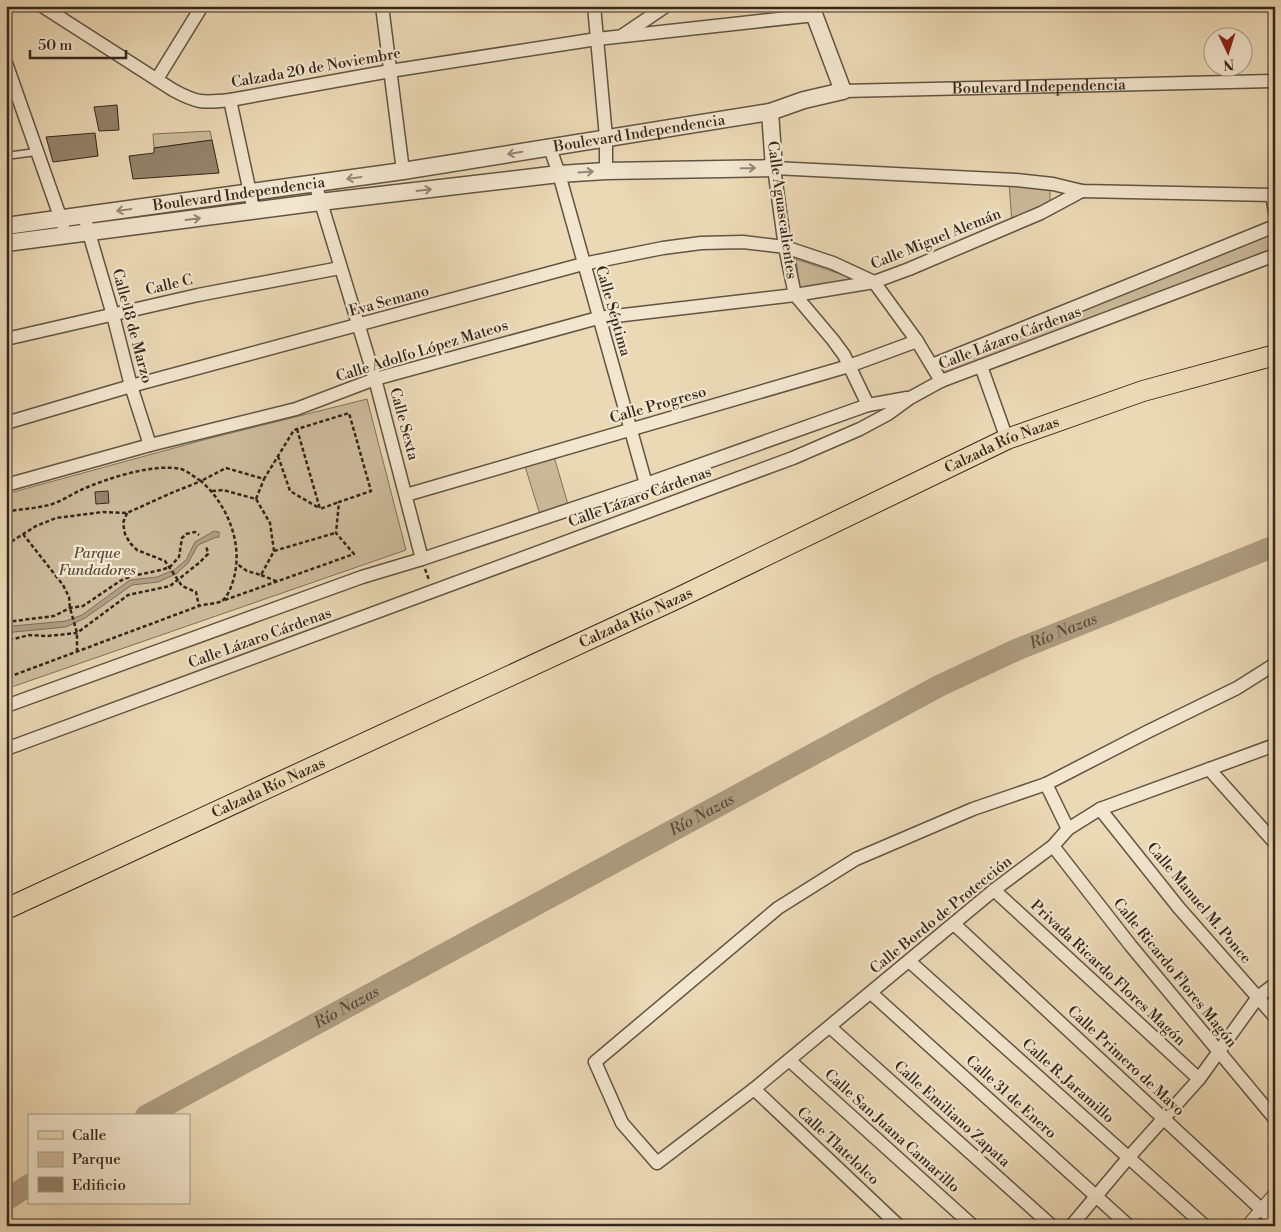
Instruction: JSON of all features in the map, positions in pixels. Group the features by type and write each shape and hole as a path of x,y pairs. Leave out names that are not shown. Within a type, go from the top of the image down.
{"main road":[{"name":"Calzada Río Nazas","path":"6,909 678,598 1007,439 1143,392 1275,355"}],"street":[{"name":"Calzada 20 de Noviembre","path":"42,6 157,79 198,102 206,103 390,71 596,39 813,11"},
{"path":"157,79 202,6"},
{"path":"382,6 403,171"},
{"path":"594,6 606,138 606,171"},
{"name":"Calzada 20 de Noviembre","path":"621,36 666,6"},
{"path":"813,11 843,91"},
{"path":"8,71 66,235"},
{"name":"Boulevard Independencia","path":"6,226 315,184 550,148 770,112 804,100 843,91 1275,81"},
{"path":"230,100 254,211"},
{"name":"Calle Aguascalientes","path":"770,112 774,168 785,247 795,295 833,340 849,366 868,404"},
{"name":"Calle Séptima","path":"550,148 646,484"},
{"name":"Boulevard Independencia","path":"6,243 320,202 558,174 606,171 774,168 1016,180 1053,184 1082,191 1273,195"},
{"name":"Calle Sexta","path":"315,184 374,379 422,560"},
{"name":"Calle Miguel Alemán","path":"795,295 874,282 909,270 1041,213 1082,191"},
{"path":"1273,195 1275,212"},
{"name":"Calle 18 de Marzo","path":"84,216 113,315 131,386 150,445"},
{"path":"932,365 1275,226"},
{"name":"Eva Semano","path":"6,423 131,386 583,264 663,248 701,243 743,242 785,247 833,264 874,282"},
{"name":"Calle Lázaro Cárdenas","path":"6,749 812,450 860,429 941,381 1275,255"},
{"name":"Calle C","path":"6,339 198,295 340,268"},
{"path":"874,282 917,341 941,381"},
{"name":"Calle Adolfo López Mateos","path":"6,485 150,445 296,409 374,379 598,318 795,295"},
{"name":"Calle Progreso","path":"406,495 849,366 917,341"},
{"path":"981,366 1007,439"},
{"path":"6,706 362,577 422,560 646,484 868,404 910,398"},
{"path":"1068,829 1046,784 1237,688 1275,664"},
{"name":"Calle Bordo de Protección","path":"1046,784 973,809 856,859 778,908 596,1062 622,1123 657,1164 754,1090 994,890 1053,846 1068,829 1100,809 1275,745"},
{"path":"1210,769 1274,841"},
{"name":"Calle Manuel M. Ponce","path":"1100,809 1179,908 1275,1016"},
{"name":"Calle Ricardo Flores Magón","path":"1053,846 1218,1053 1275,1119"},
{"name":"Privada Ricardo Flores Magón","path":"994,890 1199,1079"},
{"name":"Calle Primero de Mayo","path":"954,924 1275,1222"},
{"name":"Calle R. Jaramillo","path":"909,961 1205,1226"},
{"path":"1071,1226 1129,1157 1199,1079 1258,998 1275,984"},
{"name":"Calle 31 de Enero","path":"871,993 1128,1226"},
{"name":"Calle Emiliano Zapata","path":"830,1028 1052,1226"},
{"name":"Calle San Juana Camarillo","path":"789,1060 973,1226"},
{"name":"Calle Tlatelolco","path":"754,1090 899,1226"},
{"path":"1246,1226 1275,1192"}],"lane":[{"path":"218,6 220,8 237,6"},
{"path":"6,156 36,152"}],"path":[{"path":"256,498 264,479 294,430 349,413 371,491 320,509"},
{"path":"297,429 320,509"},
{"path":"278,456 290,491 320,509"},
{"path":"6,512 40,508 58,502 84,489 142,472 168,468 184,470 212,491 225,512 236,541 236,573 230,591 222,601"},
{"path":"6,545 36,526 56,518 103,512 127,513 201,482 226,468 264,479"},
{"path":"212,491 223,490 256,498 270,523 274,551 261,575"},
{"path":"6,678 199,606 222,601 354,554 336,533 339,502"},
{"path":"127,513 123,523 125,534 130,543 137,550 166,560 182,586 196,592 199,606"},
{"path":"6,622 54,616 70,608 83,606 120,581 132,576 171,568 179,557 182,538 186,534 195,532 199,535"},
{"path":"274,551 336,533"},
{"path":"23,534 63,585 69,597 77,633 77,652"},
{"path":"6,646 10,640 29,635 47,636 77,633 128,595 170,586 208,554 206,545"},
{"path":"422,560 433,591"},
{"path":"236,563 247,571 277,581"}],"green space":[{"path":"1050,6 1275,6 1275,11"},
{"path":"210,131 212,140 154,148 153,134"},
{"path":"1009,182 1050,188 1050,206 1012,223"},
{"path":"1275,227 1275,254 945,378 937,365"},
{"path":"796,259 861,281 800,291"},
{"name":"Parque Fundadores","path":"367,399 406,550 6,689 6,494 207,439"},
{"path":"553,453 569,508 541,518 524,463"}],"shaded area":[{"path":"214,531 219,532 219,537 198,545 188,563 176,574 158,582 132,585 85,618 66,627 14,632 6,635 6,629 13,626 66,621 82,615 130,580 157,577 174,570 186,560 195,542"}],"building":[{"path":"117,105 119,130 99,131 94,107"},
{"path":"95,133 98,156 53,162 46,137"},
{"path":"212,140 219,173 133,179 129,156 154,153 154,148"},
{"path":"108,491 109,503 96,504 95,492"}],"waterway":[{"name":"Río Nazas","path":"150,1114 939,686 1016,650 1275,546"},
{"name":"Río Nazas","path":"6,1200 28,1186"}]}
